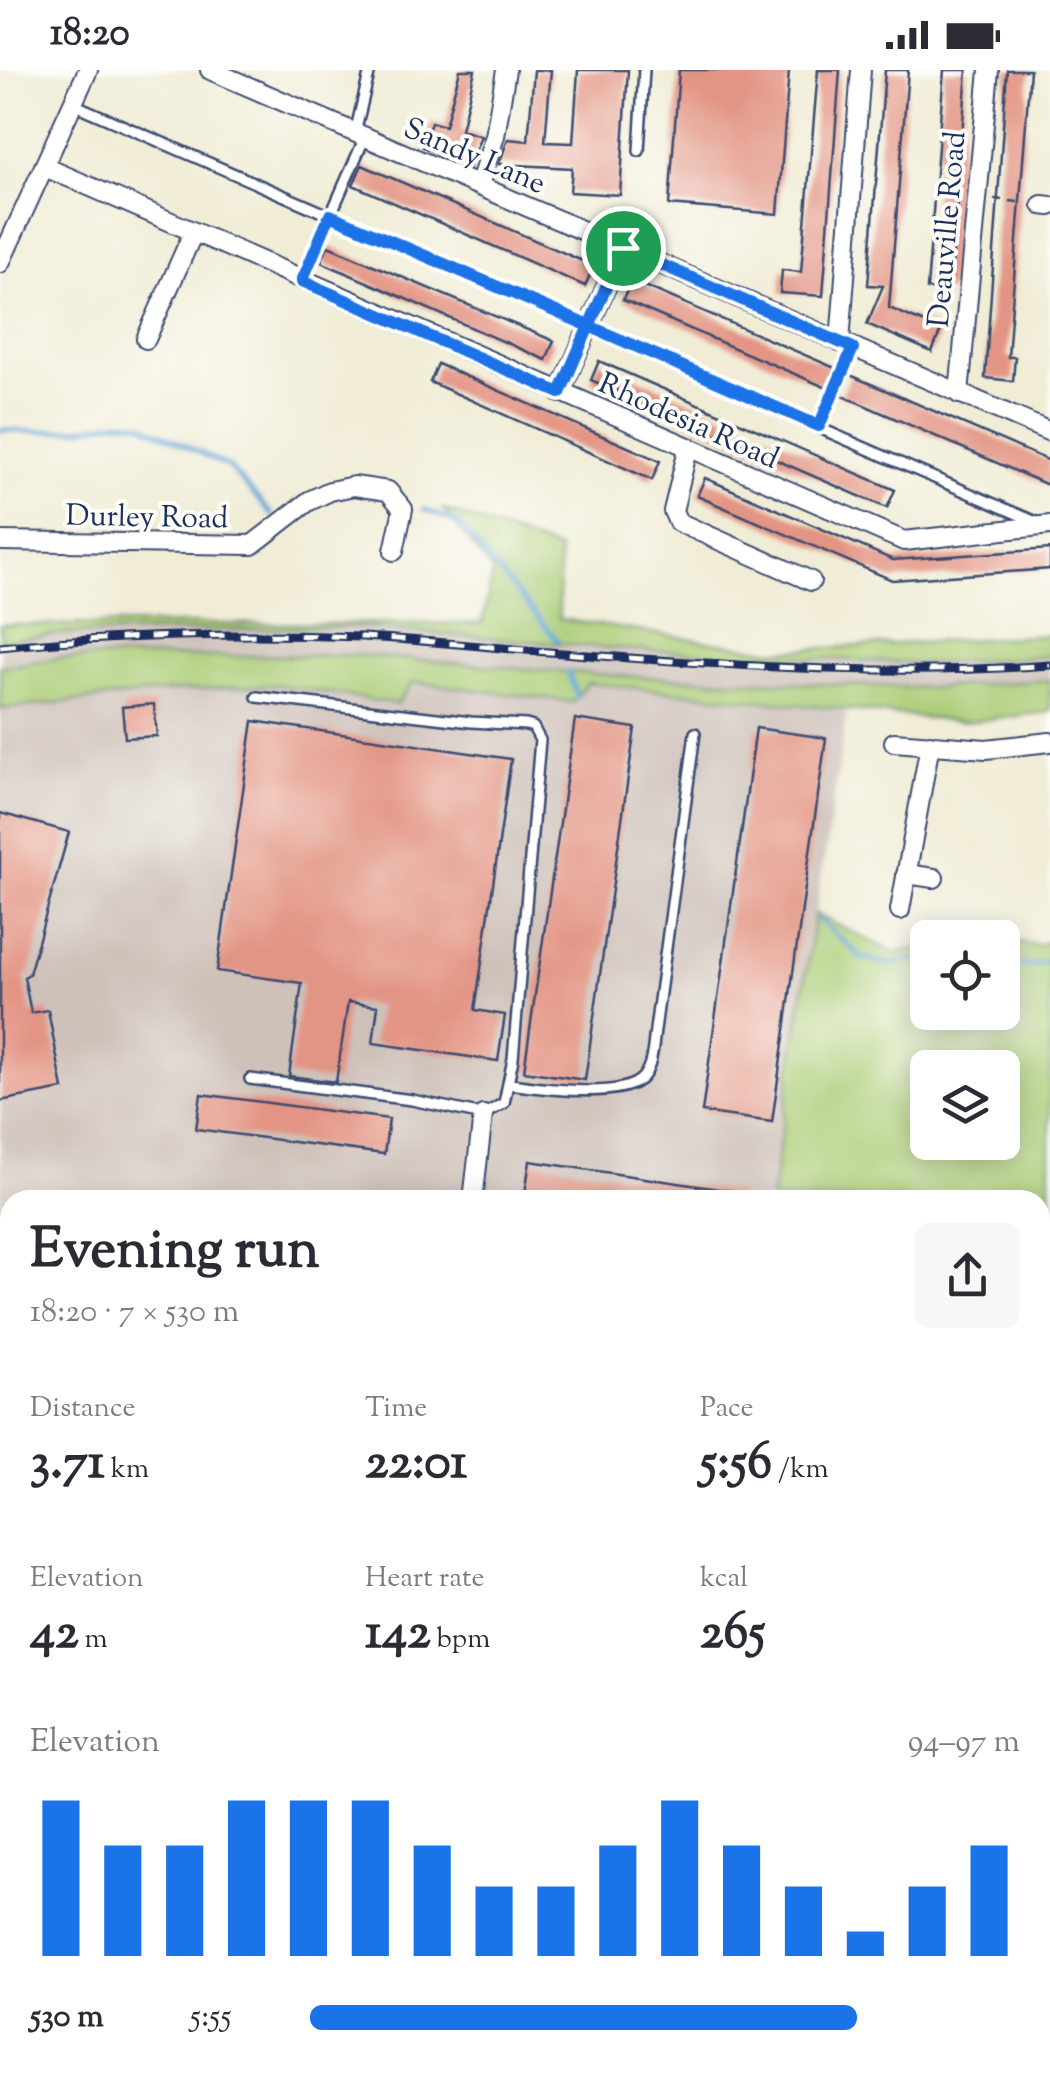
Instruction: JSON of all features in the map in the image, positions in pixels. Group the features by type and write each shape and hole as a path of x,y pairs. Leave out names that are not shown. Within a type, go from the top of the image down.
{"street":[{"path":"0,264 88,70"},
{"name":"Sandy Lane","path":"210,70 1050,432"},
{"path":"479,186 496,136 506,70"},
{"path":"846,345 861,70"},
{"name":"Deauville Road","path":"959,394 989,70"},
{"name":"Rhodesia Road","path":"44,167 904,541 1046,525"},
{"path":"146,339 193,234"},
{"path":"560,393 623,248"},
{"path":"688,449 672,510 674,518 811,581"},
{"name":"Durley Road","path":"0,541 252,546 319,495 367,486 388,491 403,509 394,551"},
{"path":"894,742 986,749 1050,742"},
{"path":"900,910 930,744"},
{"path":"906,874 934,878"},
{"path":"473,1190 484,1115"}],"lane":[{"path":"302,281 360,135 370,70"},
{"path":"639,150 644,70"},
{"path":"73,104 1046,525"},
{"path":"819,426 846,345"},
{"path":"250,1080 412,1100 484,1115 504,1103 510,1084 540,740 533,727 257,697"},
{"path":"510,1084 600,1092 621,1089 642,1078 650,1061 655,1030 695,732"}],"path":[{"path":"977,197 1046,206"}],"shaded area":[{"path":"356,627 621,649 931,664 1050,656 1050,680 931,688 620,676 354,655 60,658 0,667 0,641 62,634"},
{"path":"412,681 573,702 587,683 847,712 773,1190 0,1190 0,709 172,691 277,685 397,703"}],"green space":[{"path":"443,509 559,550 559,619 774,651 1050,635 1050,656 931,664 621,649 356,627 62,634 0,641 0,625 482,623 493,572"},
{"path":"354,655 620,676 931,688 1050,680 1050,712 967,722 588,683 573,702 413,682 397,704 277,685 172,691 0,709 0,667 60,658"},
{"path":"815,914 895,953 910,950 910,1030 1020,1030 1020,942 1039,945 1050,940 1050,1190 773,1190"}],"building":[{"path":"460,70 475,70 461,130 481,136 469,167 423,147 431,122 445,126"},
{"path":"534,70 551,70 545,142 573,143 578,70 628,70 620,195 570,192 572,168 499,164 508,139 528,141"},
{"path":"679,70 789,70 778,214 669,205"},
{"path":"818,70 840,70 823,296 780,293 782,270 801,272"},
{"path":"885,70 908,70 889,308 941,330 932,352 867,324 883,286 868,285"},
{"path":"944,70 967,70 950,291 927,289"},
{"path":"1007,70 1030,70 1008,357 1015,357 1013,381 985,378"},
{"path":"362,165 594,266 585,286 353,185"},
{"path":"328,246 554,341 546,360 321,262"},
{"path":"631,280 835,368 827,388 623,300"},
{"path":"599,361 895,490 887,508 591,380"},
{"path":"438,364 660,461 652,480 430,382"},
{"path":"850,375 1050,461 1050,486 841,395"},
{"path":"705,478 893,560 1050,549 1050,569 892,580 697,496"},
{"path":"154,704 157,736 125,738 122,707"},
{"path":"575,719 635,728 585,1080 524,1071"},
{"path":"253,721 511,759 475,1010 505,1015 498,1061 373,1043 378,1006 348,1002 336,1082 289,1076 302,983 217,971"},
{"path":"756,728 826,738 772,1122 702,1112"},
{"path":"0,813 69,832 29,974 24,977 31,1013 48,1010 63,1089 0,1101"},
{"path":"201,1094 389,1119 384,1154 196,1129"},
{"path":"530,1161 726,1190 526,1190"}],"waterway":[{"path":"0,430 60,431 118,422 142,424 229,467 272,515"},
{"path":"424,509 457,523 558,641"},
{"path":"568,672 577,696"},
{"path":"817,918 861,957 889,964 910,960"},
{"path":"1020,965 1050,959"}],"railway":[{"path":"0,647 136,638 318,636 793,668 922,670 1050,665"}],"route":[{"path":"623,248 589,326 330,215 302,281 560,393 589,326 819,426 853,348 623,248"}]}
